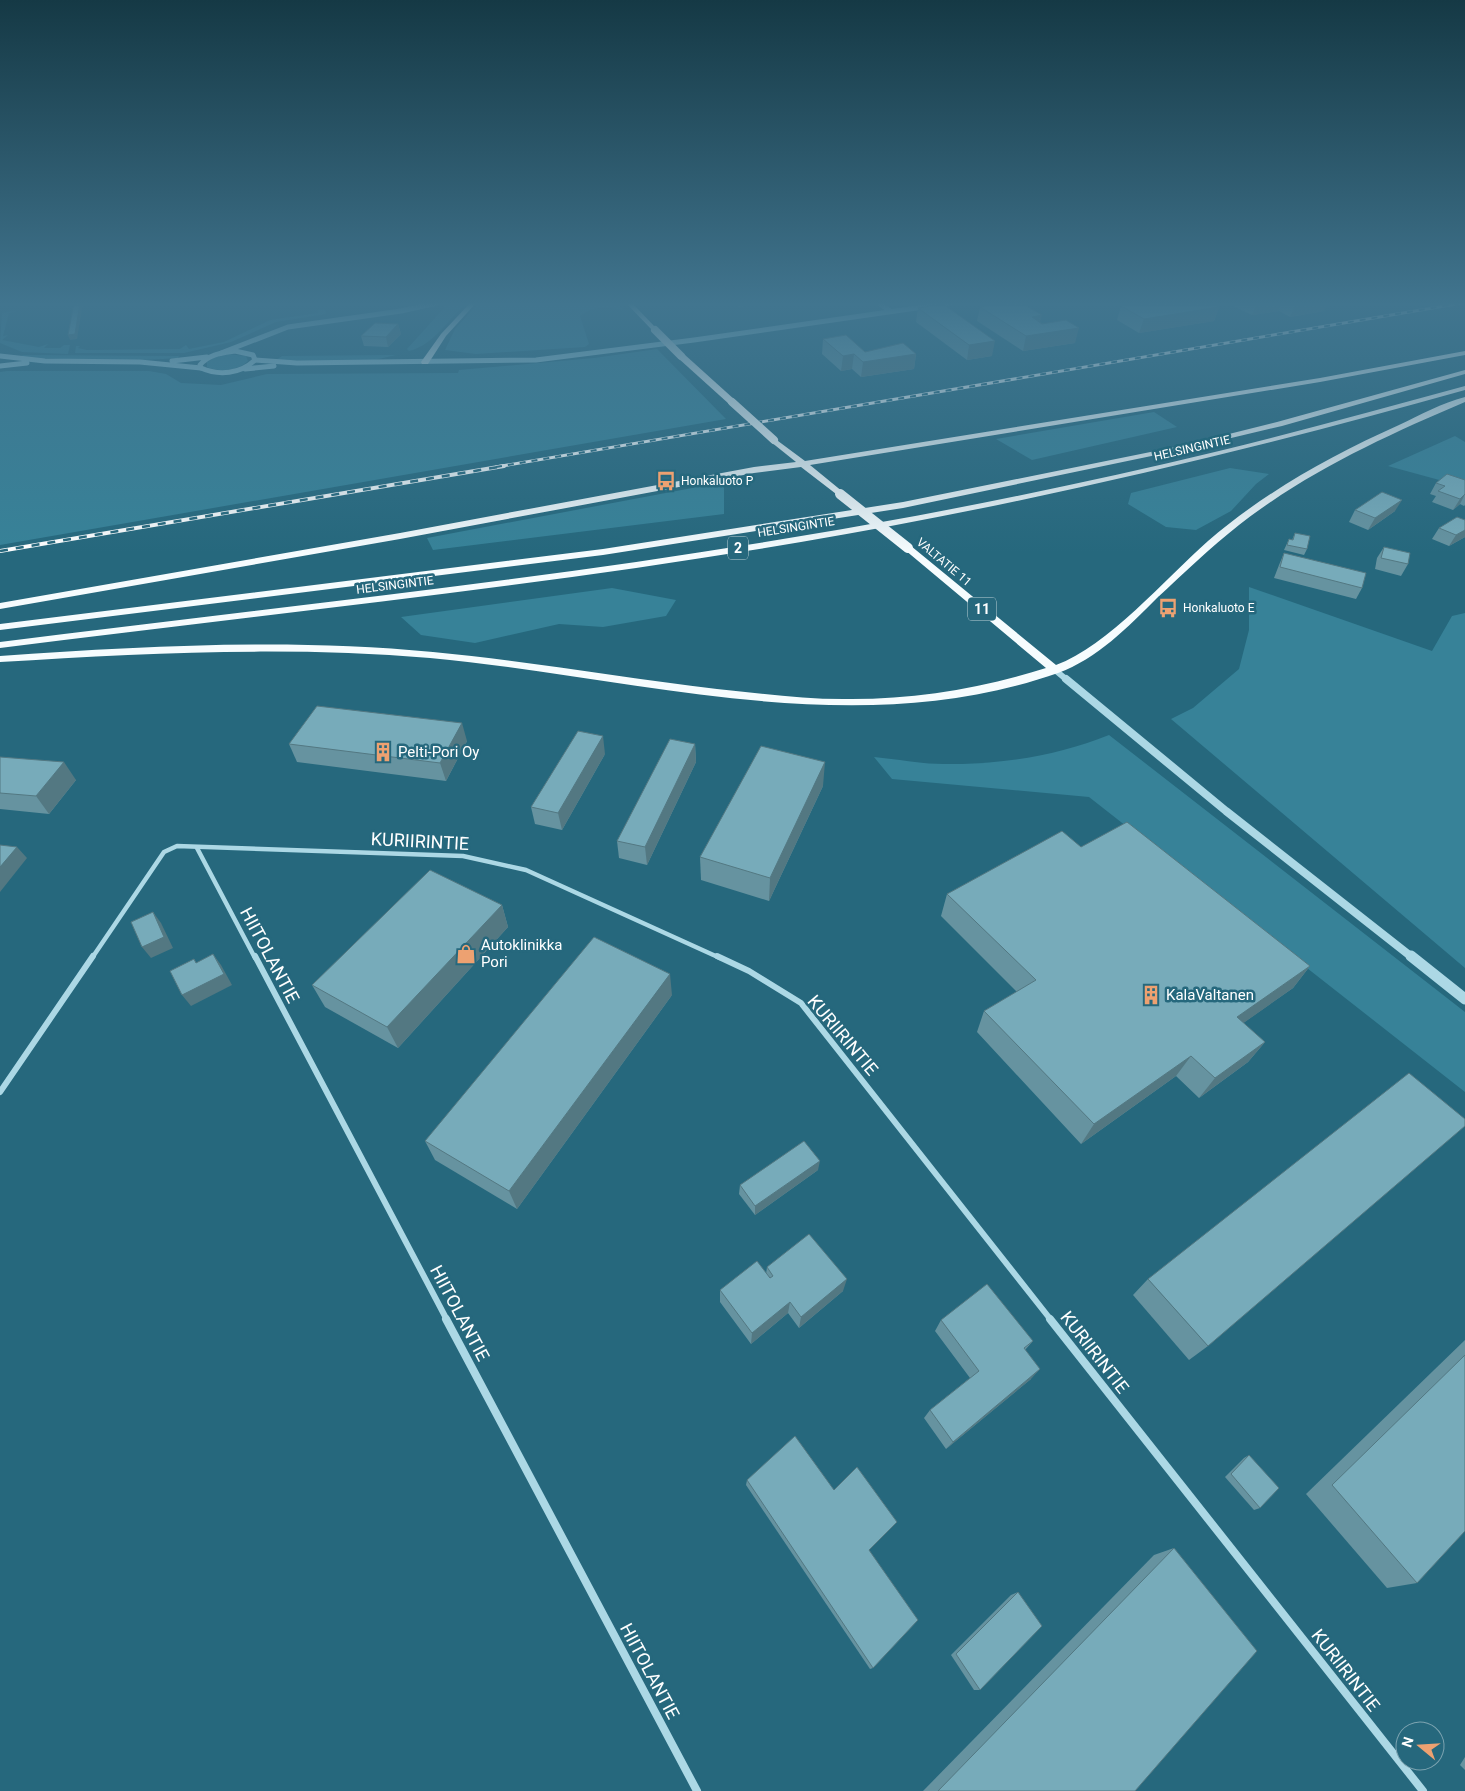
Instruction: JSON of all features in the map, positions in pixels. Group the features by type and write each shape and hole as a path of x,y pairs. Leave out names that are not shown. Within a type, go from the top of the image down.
{"highway":[{"name":"11","path":"715,387 802,464"},
{"path":"0,606 400,536 754,470 802,464 1279,387"},
{"name":"HELSINGINTIE","path":"0,627 603,552 894,506 1185,447 1289,422 1414,387"},
{"name":"HELSINGINTIE","path":"0,645 394,598 607,569 801,539 1062,490 1206,458 1342,423 1465,388"},
{"path":"0,660 186,649 312,648 490,661 696,690 796,701 857,703 923,699 972,691 1055,670 1092,650 1120,628 1223,533 1287,487 1359,447 1465,399"},
{"name":"VALTATIE 11","path":"802,464 908,548 1055,670"}],"street":[{"path":"1055,670 1226,811 1465,999"},
{"name":"KURIIRINTIE","path":"0,1092 164,852 177,846 463,856 526,870 749,971 801,1003 1423,1791"},
{"name":"HIITOLANTIE","path":"197,848 697,1791"}],"shaded area":[{"path":"0,387 694,387 726,419 0,545"},
{"path":"1154,412 1177,427 1032,460 996,439"},
{"path":"1455,436 1465,442 1465,487 1388,466"},
{"path":"1230,468 1269,474 1256,484 1231,511 1196,530 1166,527 1128,504 1131,493"},
{"path":"724,482 724,514 433,550 427,538"},
{"path":"1249,587 1432,651 1452,616 1465,613 1465,968 1171,719 1193,708 1239,669 1249,630"},
{"path":"612,588 676,600 666,616 603,627 559,624 475,643 421,635 401,617"},
{"path":"1109,735 1465,1012 1465,1092 1089,797 892,779 874,757 934,764 986,763 1049,754"}],"building":[{"path":"1447,474 1465,480 1465,494 1460,499 1438,491 1445,486 1436,483"},
{"path":"1382,492 1402,500 1375,518 1355,510"},
{"path":"1457,517 1465,520 1465,530 1456,535 1439,528"},
{"path":"1295,533 1310,536 1307,549 1287,545 1289,539 1293,540"},
{"path":"1384,547 1410,553 1408,564 1381,558"},
{"path":"1284,553 1366,573 1362,588 1280,567"},
{"path":"317,706 462,723 440,763 289,744"},
{"path":"578,731 603,736 558,813 531,807"},
{"path":"670,739 695,744 645,847 617,841"},
{"path":"761,746 825,762 770,878 700,857"},
{"path":"0,757 64,762 36,796 0,793"},
{"name":"KalaValtanen","path":"1127,822 1310,966 1237,1017 1265,1042 1215,1078 1191,1056 1094,1124 984,1011 1036,980 947,894 1062,831 1081,847"},
{"path":"0,845 17,847 0,867"},
{"path":"430,870 502,905 387,1027 312,985"},
{"path":"153,912 164,937 142,947 131,922"},
{"path":"594,937 670,974 509,1191 425,1141"},
{"path":"213,954 224,974 182,995 170,971 194,959 196,963"},
{"path":"1409,1073 1465,1119 1465,1126 1208,1346 1148,1279"},
{"path":"804,1141 820,1161 755,1206 740,1185"},
{"path":"809,1234 847,1279 801,1317 790,1302 752,1333 720,1290 757,1261 770,1278 773,1276 767,1267"},
{"path":"987,1284 1033,1341 1024,1348 1040,1369 953,1442 930,1410 979,1371 941,1320"},
{"path":"1465,1355 1465,1531 1417,1583 1332,1485"},
{"path":"795,1436 834,1490 857,1467 897,1522 869,1550 918,1620 873,1668 747,1480"},
{"path":"1249,1455 1279,1488 1260,1508 1231,1474"},
{"path":"1174,1548 1257,1651 1135,1791 938,1791"},
{"path":"1018,1592 1042,1626 980,1690 956,1654"}],"railway":[{"path":"496,467 970,387"},
{"path":"0,551 504,466"}],"place":[{"name":"Honkaluoto P","path":"666,481"},
{"name":"Honkaluoto E","path":"1168,608"},
{"name":"Pelti-Pori Oy","path":"383,752"},
{"name":"Autoklinikka Pori","path":"466,954"},
{"name":"KalaValtanen","path":"1151,995"}]}
